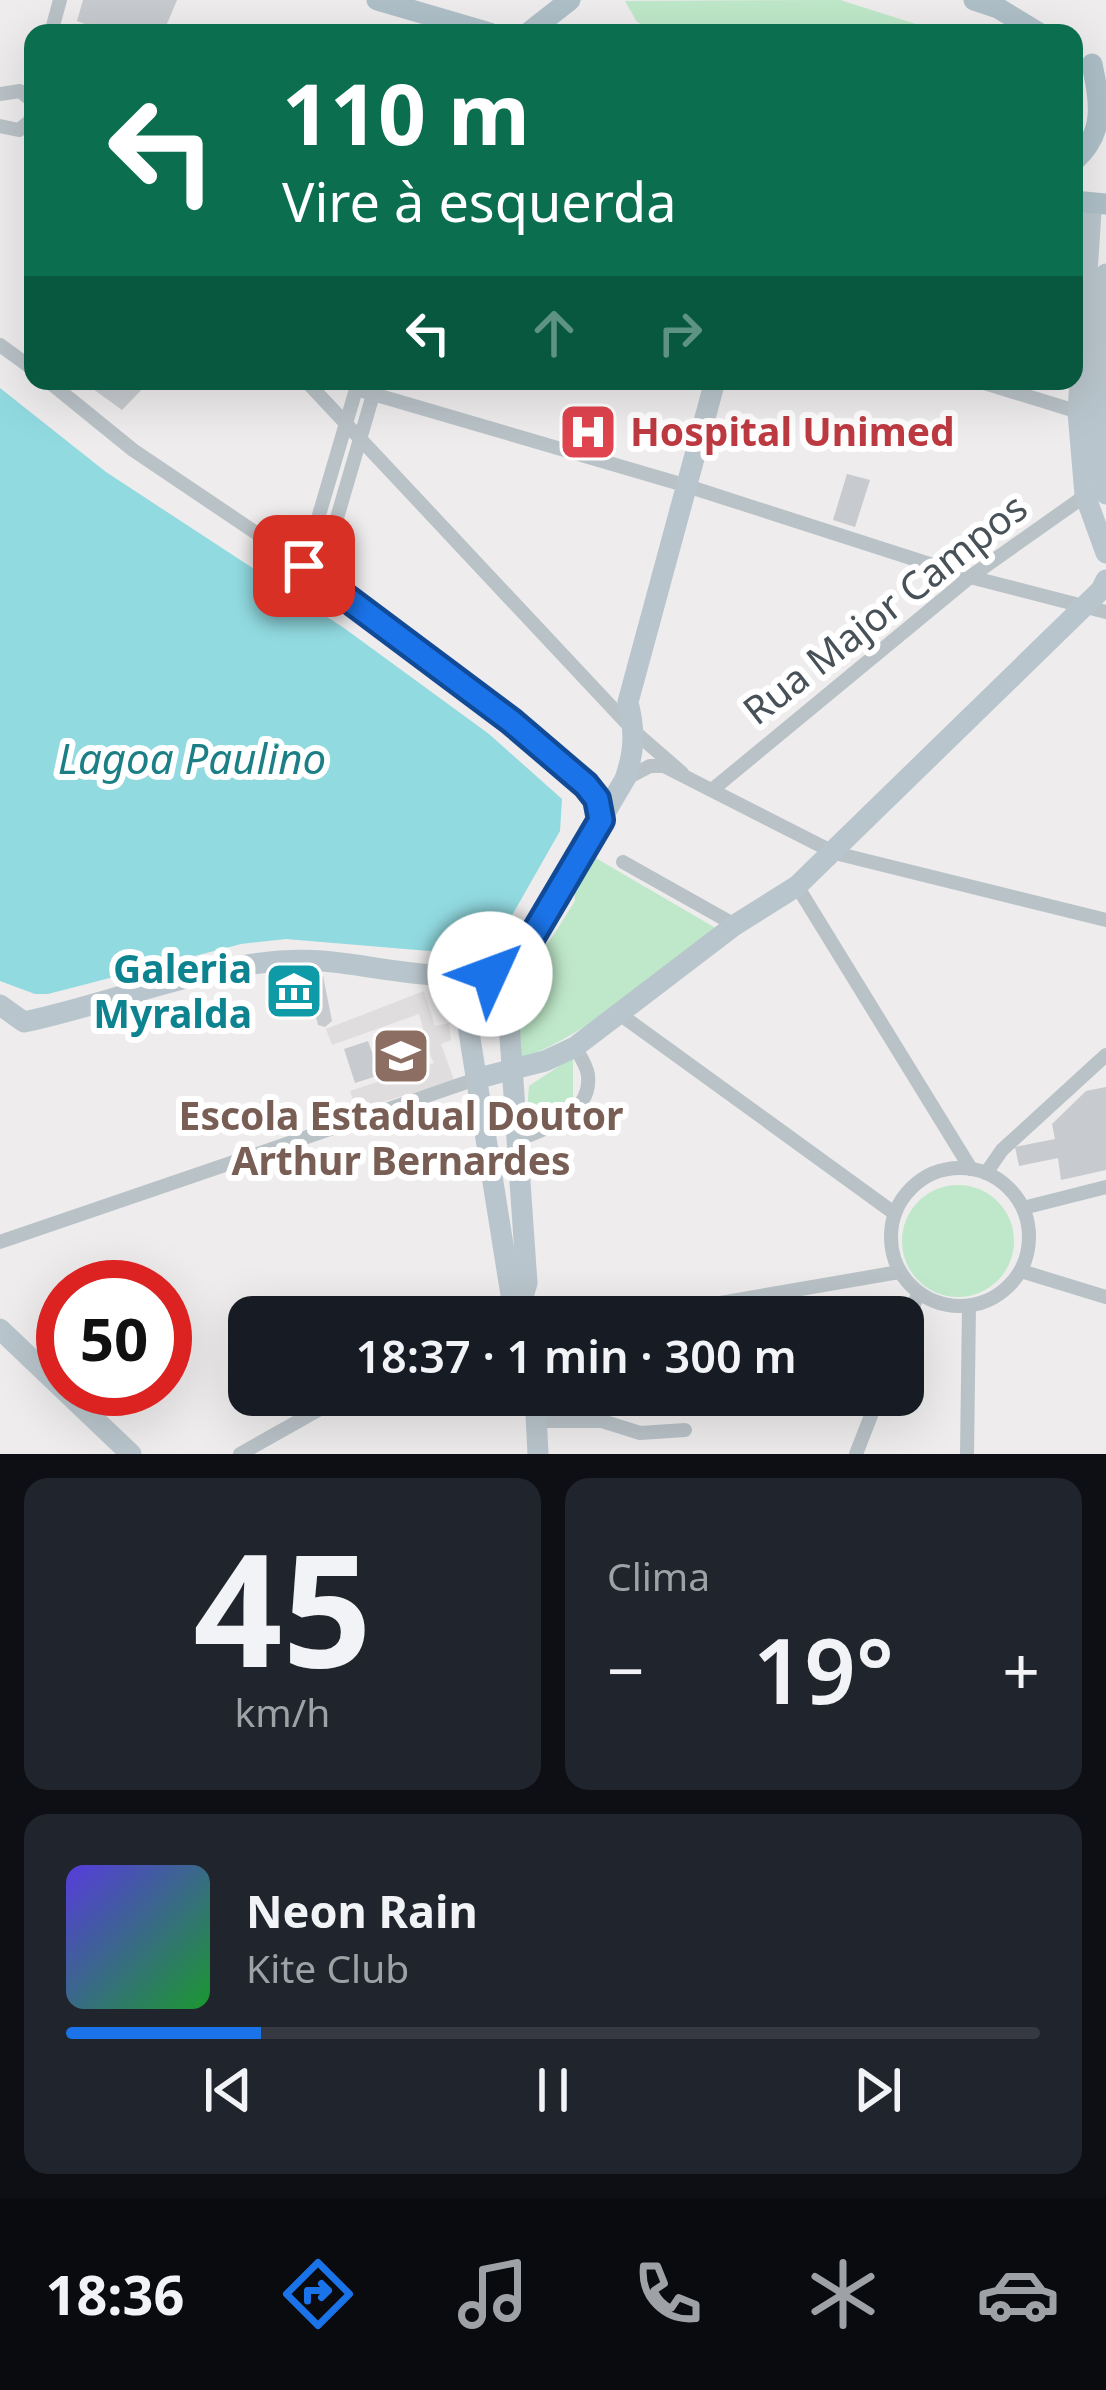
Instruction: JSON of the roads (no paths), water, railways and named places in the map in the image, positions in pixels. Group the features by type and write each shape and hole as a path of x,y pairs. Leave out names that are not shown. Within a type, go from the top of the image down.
{"main road":[{"path":"377,0 453,24"},
{"path":"539,24 570,0"},
{"path":"974,0 1023,24"},
{"path":"1083,153 1098,124 1091,63"},
{"path":"1091,207 1093,416 1106,553"},
{"path":"1093,416 1106,274"},
{"path":"0,1036 24,1022 92,1008 265,959 460,976 508,968 520,957 625,778 636,733 628,702 712,390"},
{"path":"479,1078 514,1071 575,1047 735,925 797,886 1095,608 1106,580"},
{"path":"520,957 509,1023 527,1282 522,1296"},
{"path":"460,976 517,1296"},
{"path":"0,1005 24,1022"},
{"path":"2,1334 131,1454"},
{"path":"537,1416 538,1454"}],"street":[{"path":"0,94 14,90 24,102"},
{"path":"0,126 13,131 24,118"},
{"path":"59,390 133,450 320,576 511,721 586,785 597,799 601,820"},
{"path":"315,390 636,733 682,773"},
{"path":"304,566 356,390"},
{"path":"320,576 375,390"},
{"path":"385,390 970,577 1095,608"},
{"path":"1008,390 1093,416"},
{"name":"Rua Major Campos","path":"712,790 970,577 1098,491"},
{"path":"625,778 650,766 664,766 835,853 1106,920"},
{"path":"623,862 735,925"},
{"path":"797,886 979,1171"},
{"path":"621,1015 894,1213"},
{"path":"519,1139 559,1124 583,1102 588,1075 575,1047"},
{"path":"979,1171 1106,1055"},
{"path":"0,1242 479,1078"},
{"path":"950,1169 979,1171 1002,1182 1023,1208 1029,1240 1021,1271 990,1300 951,1306 919,1294 899,1272 892,1250 894,1213 912,1187 930,1175 950,1169"},
{"path":"1023,1208 1106,1187"},
{"path":"1021,1271 1106,1297"},
{"path":"760,1296 899,1272"},
{"path":"968,1454 969,1306"},
{"path":"240,1454 308,1416"},
{"path":"856,1454 871,1416"},
{"path":"538,1421 602,1421 640,1433 685,1430"}],"water":[{"name":"Lagoa Paulino","path":"0,388 106,472 344,628 489,734 562,799 560,831 489,956 286,939 241,944 48,994 0,981"}],"place":[{"name":"Hospital Unimed","path":"588,432"},
{"name":"Galeria Myralda","path":"294,991"},
{"name":"Escola Estadual Doutor Arthur Bernardes","path":"401,1056"}]}
